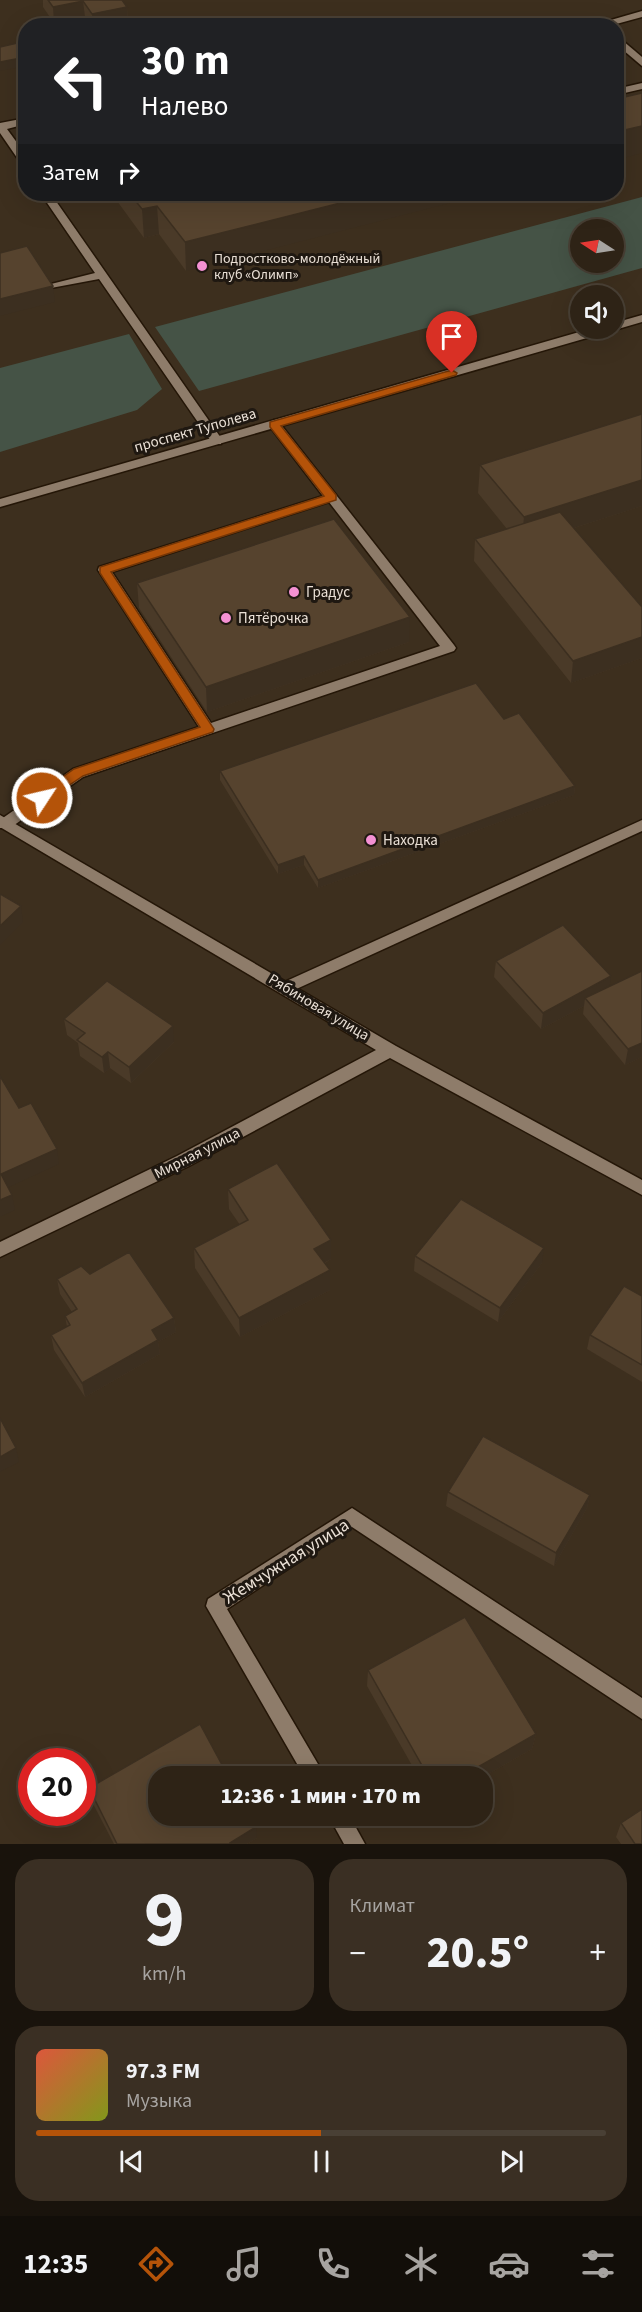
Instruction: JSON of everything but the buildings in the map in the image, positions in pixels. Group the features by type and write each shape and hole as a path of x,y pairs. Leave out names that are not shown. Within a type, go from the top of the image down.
{"street":[{"path":"624,18 642,14"},
{"path":"624,46 642,63"},
{"path":"624,90 642,86"},
{"path":"18,123 0,127 18,152"},
{"path":"51,201 217,441"},
{"path":"54,286 103,275"},
{"path":"624,324 642,318"},
{"name":"проспект Туполева","path":"0,503 570,339"},
{"path":"3,822 78,773 449,648 274,424"},
{"path":"208,729 104,570 332,497"},
{"name":"Рябиновая улица","path":"3,822 287,987 390,1050 642,1188"},
{"path":"287,987 642,825"},
{"name":"Мирная улица","path":"0,1250 183,1161 390,1050"},
{"name":"Жемчужная улица","path":"309,1766 215,1606 352,1517 642,1709"},
{"path":"344,1826 355,1844"}],"green space":[{"path":"642,197 642,268 624,273 624,219 570,219 570,273 624,273 581,285 570,285 570,288 199,391 155,327"},
{"path":"129,334 162,389 137,410 0,452 0,368"}],"place":[{"name":"Подростково-молодёжный клуб «Олимп»","path":"202,266"},
{"name":"Градус","path":"294,592"},
{"name":"Пятёрочка","path":"226,618"},
{"name":"Находка","path":"371,840"}],"route":[{"path":"42,798 78,773 208,729 104,570 332,497 274,424 452,373"}]}
